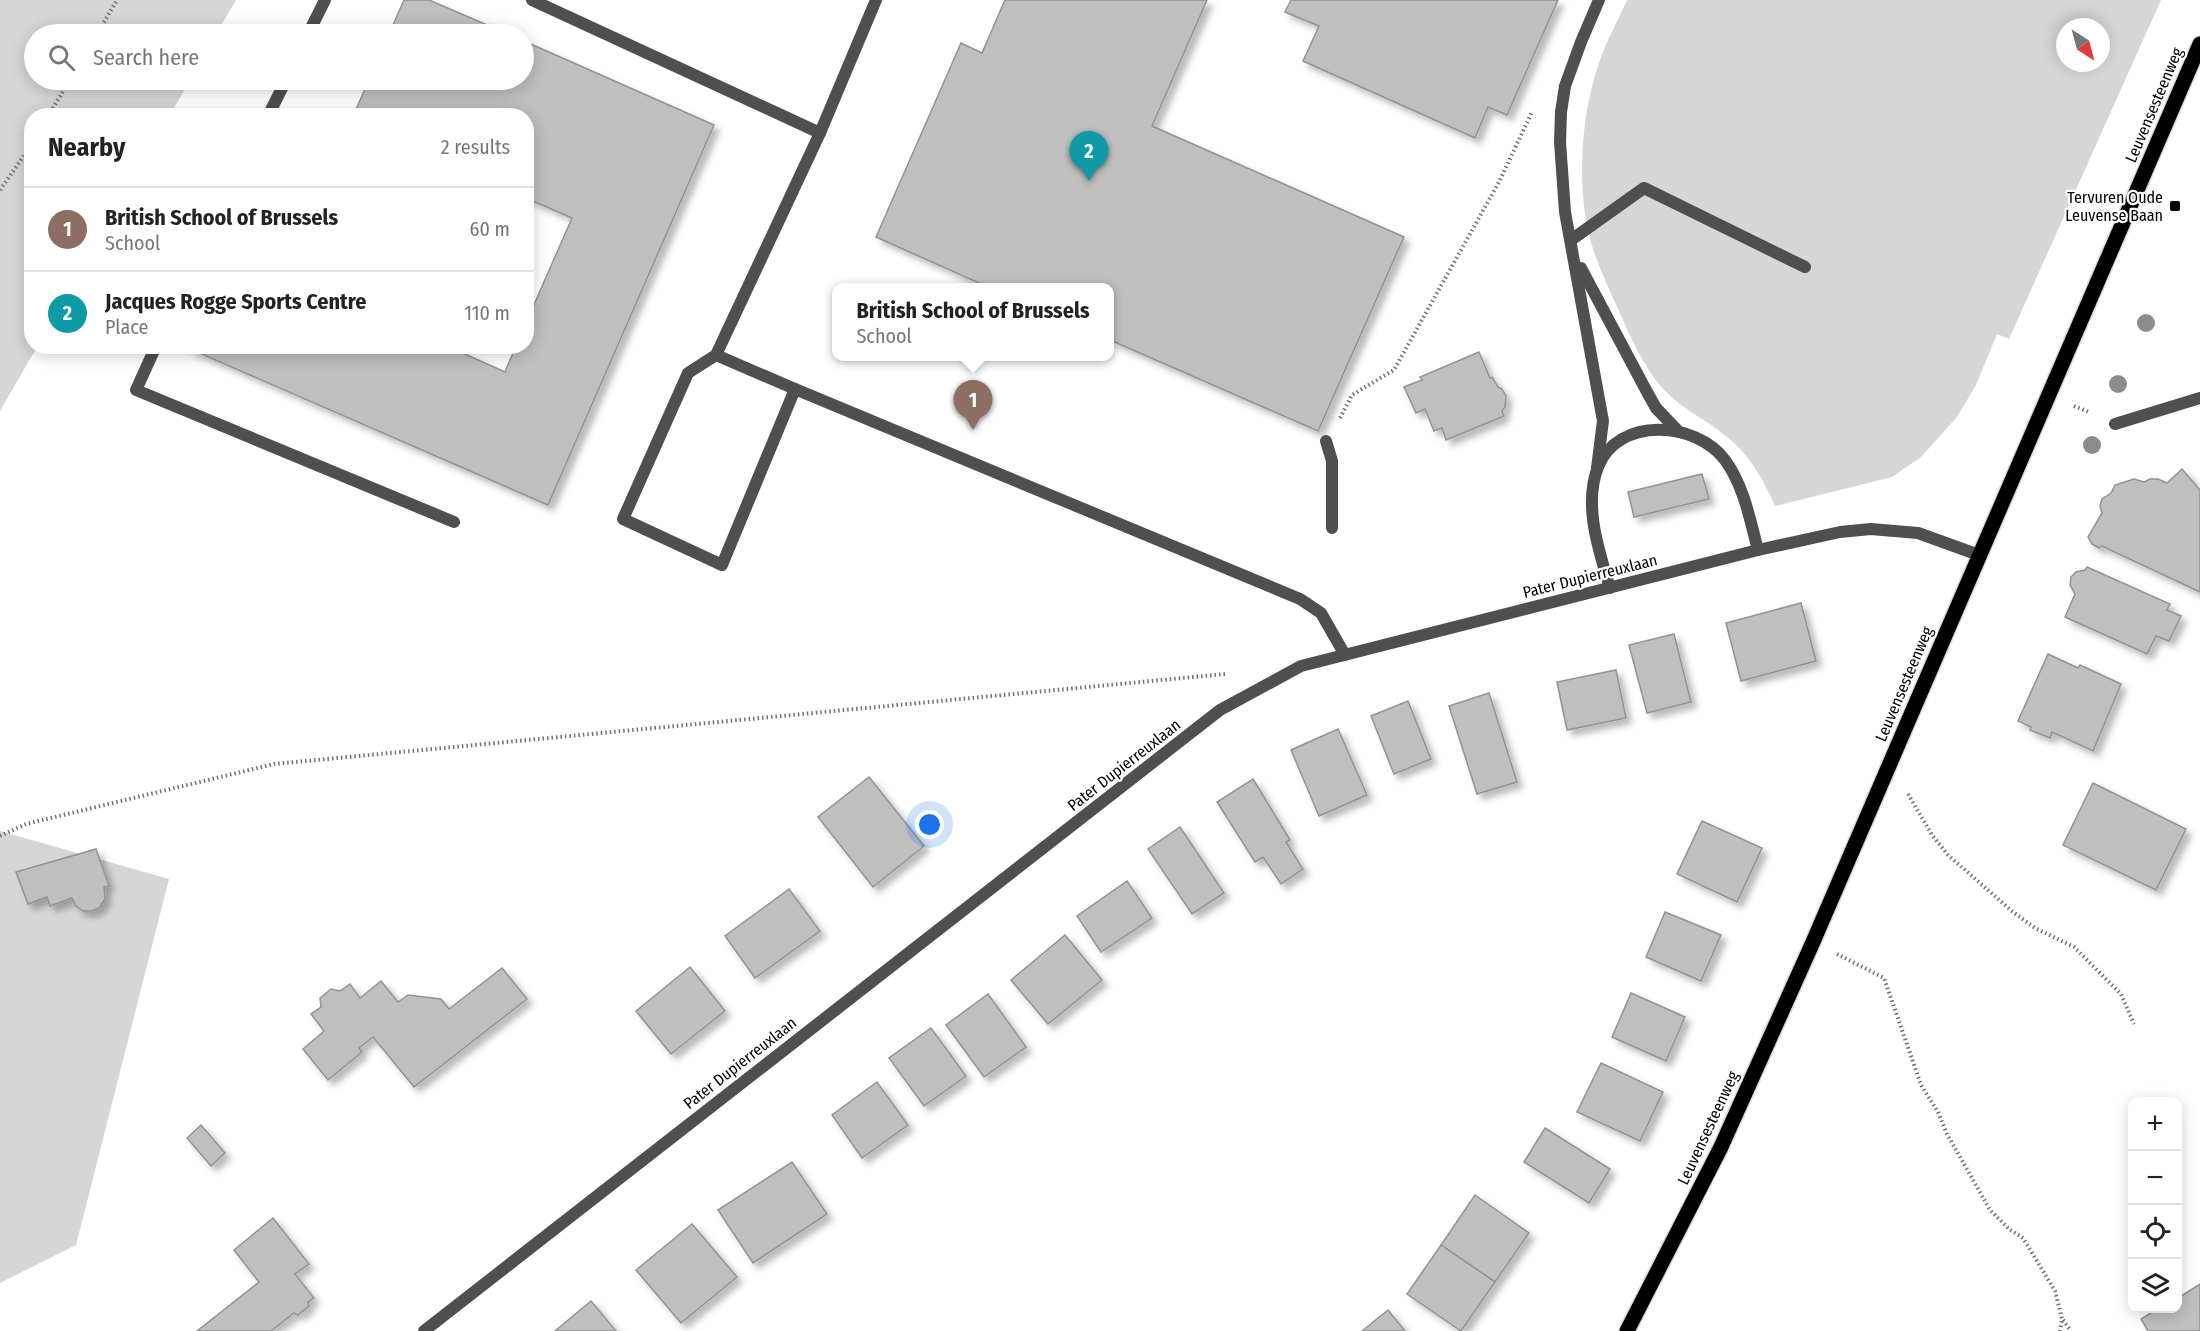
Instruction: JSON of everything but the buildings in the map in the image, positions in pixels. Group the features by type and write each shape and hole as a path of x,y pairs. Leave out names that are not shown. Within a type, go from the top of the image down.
{"main road":[{"name":"Leuvensesteenweg","path":"1633,1329 1721,1147 1813,942 2200,44"}],"street":[{"path":"313,24 325,0"},
{"path":"532,0 820,133"},
{"path":"795,389 722,565 623,519 688,373 716,355 820,133 876,0"},
{"path":"1599,0 1565,86 1561,112 1562,182 1603,421 1592,502 1596,539 1610,588"},
{"path":"272,108 281,90"},
{"path":"1571,240 1644,188 1805,267"},
{"path":"1574,256 1656,408 1679,432"},
{"path":"152,354 136,390 454,522"},
{"path":"716,355 1300,599 1321,613 1345,656"},
{"path":"2115,424 2200,398"},
{"path":"1597,468 1608,451 1622,440 1636,434 1664,428 1704,442 1724,458 1740,488 1758,550"},
{"path":"1326,441 1332,461 1332,528"},
{"name":"Pater Dupierreuxlaan","path":"424,1331 1220,710 1301,666 1758,550 1840,532 1871,529 1918,534 1979,555"}],"path":[{"path":"103,24 117,0"},
{"path":"53,108 64,90"},
{"path":"1326,441 1352,395 1395,370 1499,182 1535,101"},
{"path":"0,190 24,156"},
{"path":"2049,394 2115,424"},
{"path":"0,837 26,824 274,764 1229,673"},
{"path":"1889,763 1932,835 1948,855 2035,928 2074,946 2121,994 2134,1024"},
{"path":"1813,942 1884,978 1921,1084 1938,1112 1947,1134 1990,1210 2009,1229 2023,1238 2055,1291 2062,1319 2071,1331"},
{"path":"2060,1331 2062,1319"}],"shaded area":[{"path":"0,0 236,0 222,24 24,24 24,90 184,90 174,108 24,108 24,354 33,354 0,411"},
{"path":"1627,0 2161,0 2009,339 1997,334 1976,385 1957,417 1921,457 1892,477 1775,506 1767,488 1740,449 1716,428 1672,397 1657,381 1633,342 1594,252 1584,207 1582,157 1588,107 1605,47"},
{"path":"0,831 169,879 76,1245 0,1283"}],"place":[{"name":"Jacques Rogge Sports Centre","path":"1089,181"},
{"name":"Tervuren Oude Leuvense Baan","path":"2175,206"},
{"name":"British School of Brussels","path":"973,430"}]}
